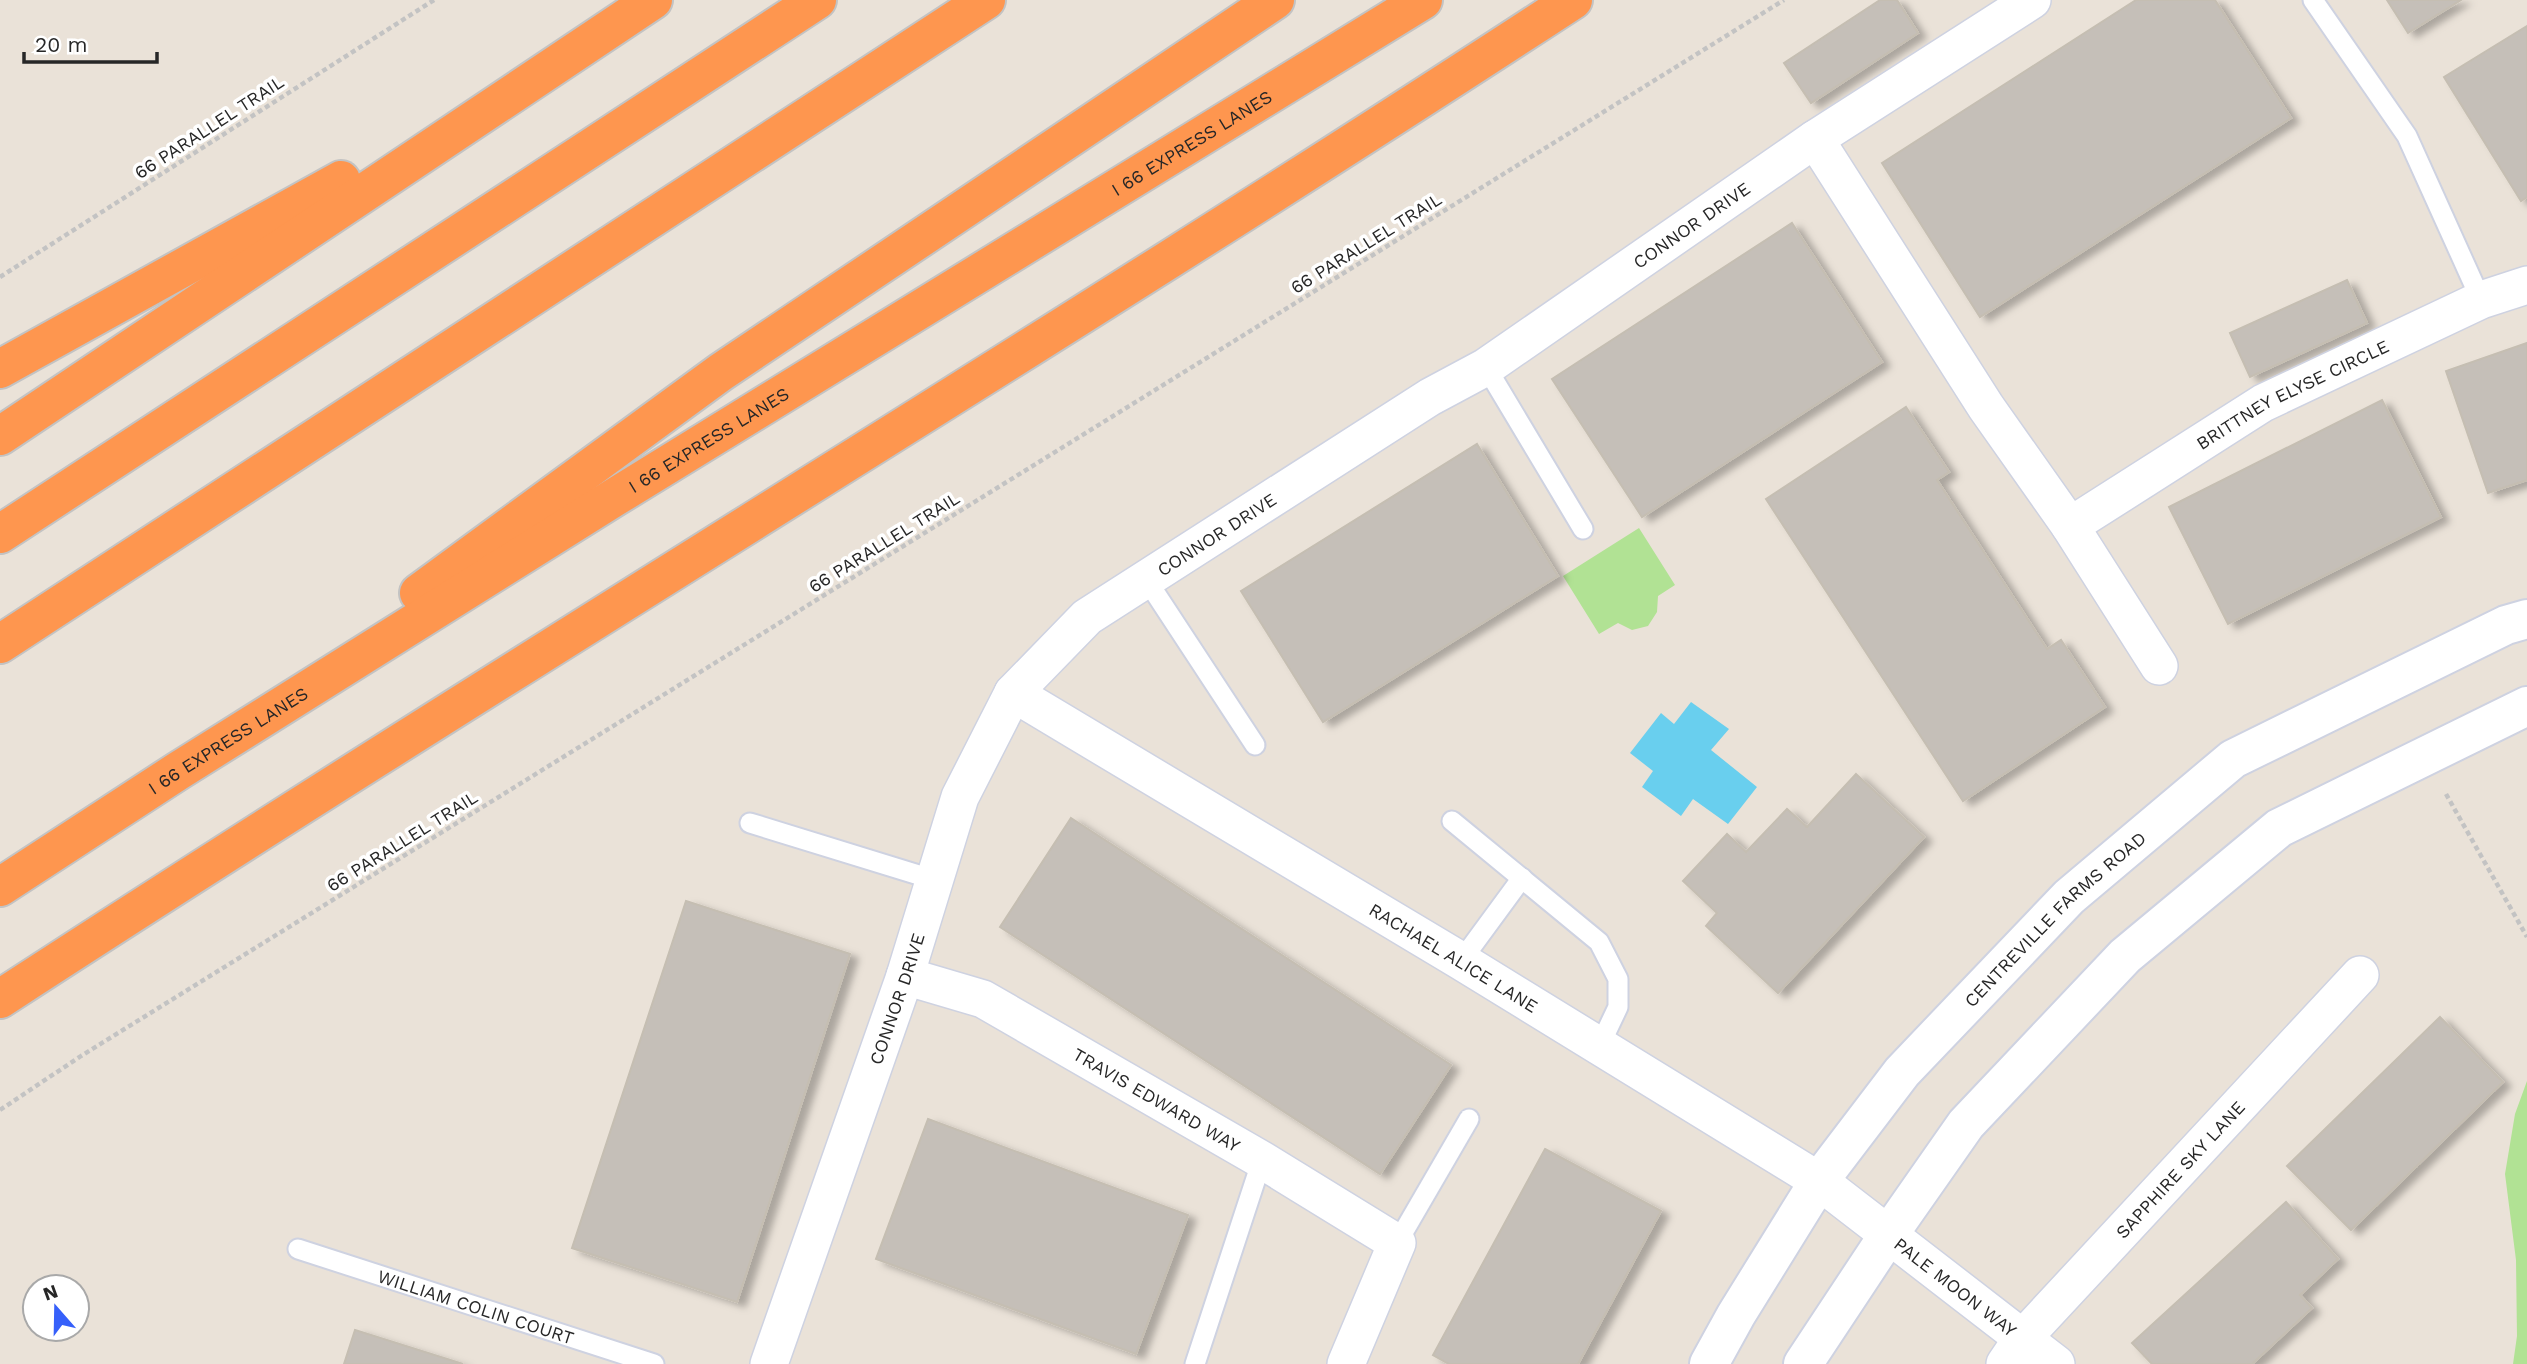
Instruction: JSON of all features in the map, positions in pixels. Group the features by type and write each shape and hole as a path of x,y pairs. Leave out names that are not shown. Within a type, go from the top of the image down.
{"highway":[{"path":"0,436 653,0"},
{"path":"0,534 817,0"},
{"path":"0,643 986,0"},
{"path":"178,771 721,372 1275,0"},
{"name":"I 66 EXPRESS LANES","path":"0,887 178,771 603,505 1423,0"},
{"path":"0,999 411,736 1300,178 1573,0"},
{"path":"1494,52 1587,0"},
{"path":"0,369 578,49"}],"street":[{"name":"CONNOR DRIVE","path":"769,1364 905,976 960,797 1013,693 1087,617 1430,397 1486,367 1815,139 2032,0"},
{"path":"1815,139 1986,407 2070,526 2159,666"},
{"name":"BRITTNEY ELYSE CIRCLE","path":"2070,526 2263,403 2481,300 2527,285"},
{"name":"CENTREVILLE FARMS ROAD","path":"1709,1364 1736,1315 1819,1181 1902,1072 2069,897 2233,758 2506,625 2527,619"},
{"name":"RACHAEL ALICE LANE","path":"1013,693 1600,1045 1819,1181 1889,1234"},
{"path":"1803,1364 1966,1124 2116,966 2279,828 2527,706"},
{"name":"SAPPHIRE SKY LANE","path":"2013,1352 2360,975"},
{"name":"TRAVIS EDWARD WAY","path":"905,976 984,999 1262,1160 1398,1243"},
{"name":"PALE MOON WAY","path":"1889,1234 2013,1352 2056,1364"},
{"path":"1346,1364 1398,1243"}],"lane":[{"path":"2313,0 2407,136 2481,300"},
{"path":"1486,367 1583,529"},
{"path":"1146,579 1255,745"},
{"path":"1452,821 1599,942 1618,979 1618,1007 1600,1045"},
{"path":"750,823 935,880"},
{"path":"1461,961 1522,878"},
{"path":"1398,1243 1469,1119"},
{"path":"1195,1364 1262,1160"},
{"name":"WILLIAM COLIN COURT","path":"298,1249 654,1364"}],"path":[{"name":"66 PARALLEL TRAIL","path":"0,277 434,0"},
{"name":"66 PARALLEL TRAIL","path":"0,1110 140,1020 1784,0"},
{"path":"2446,794 2527,937"}],"green space":[{"path":"1639,528 1675,585 1658,596 1657,612 1648,626 1632,630 1618,623 1599,634 1563,576"},
{"path":"2527,1081 2527,1364 2513,1364 2517,1336 2516,1260 2505,1174 2515,1114"}],"water":[{"path":"1691,702 1729,729 1711,750 1757,787 1728,824 1693,799 1681,816 1642,787 1653,771 1630,753 1661,713 1674,724"}],"building":[{"path":"1880,0 1897,0 1918,33 1811,103 1784,63"},
{"path":"2136,0 2215,0 2291,118 1980,317 1882,163"},
{"path":"2387,0 2461,0 2408,33"},
{"path":"2527,26 2527,197 2521,201 2444,77"},
{"path":"1792,223 1882,362 1642,517 1552,379"},
{"path":"2347,280 2367,323 2250,377 2230,333"},
{"path":"2527,343 2527,480 2488,493 2446,371"},
{"path":"2382,400 2441,517 2228,624 2169,507"},
{"path":"1906,407 1949,472 1937,480 2047,649 2061,640 2105,707 1963,801 1766,499"},
{"path":"1477,444 1558,576 1323,722 1241,591"},
{"path":"1856,774 1924,837 1778,993 1706,926 1717,913 1683,881 1727,834 1746,852 1787,809 1807,827"},
{"path":"1071,818 1451,1065 1380,1174 1000,927"},
{"path":"686,901 850,954 737,1302 572,1248"},
{"path":"2440,1017 2503,1082 2351,1230 2287,1166"},
{"path":"928,1119 1188,1215 1136,1354 876,1259"},
{"path":"1545,1149 1661,1211 1578,1364 1449,1364 1433,1355"},
{"path":"2286,1202 2338,1259 2300,1295 2312,1308 2252,1364 2152,1364 2132,1343"},
{"path":"355,1330 463,1364 344,1364"}]}
